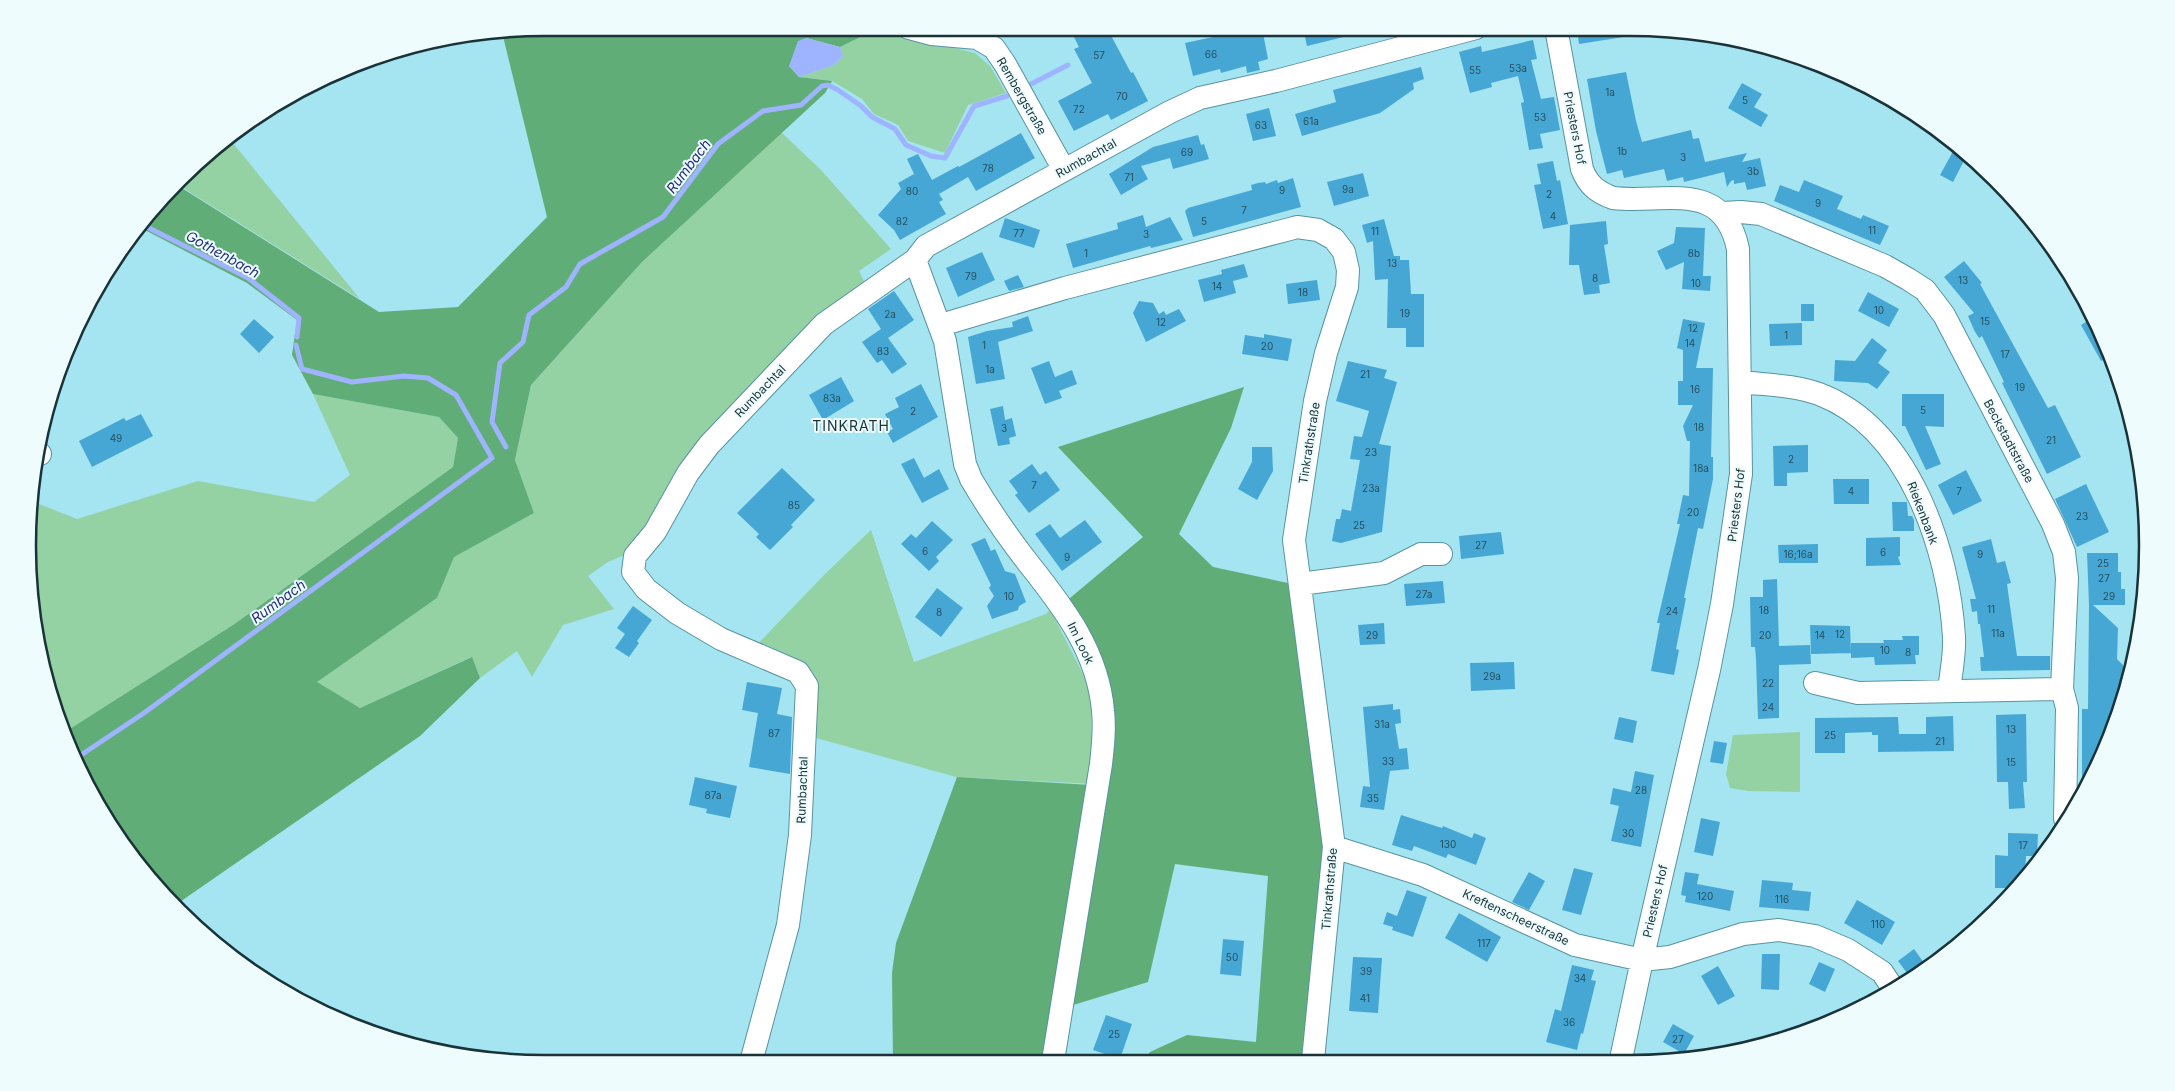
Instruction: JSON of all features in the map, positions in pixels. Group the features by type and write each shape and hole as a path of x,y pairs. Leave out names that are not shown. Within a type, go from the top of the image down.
{"street":[{"name":"Rembergstraße","path":"954,36 977,38 994,48 1006,64 1064,170"},
{"name":"Rumbachtal","path":"753,1055 788,925 800,835 806,686 798,672 721,639 677,613 646,589 633,572 635,556 655,532 688,473 709,445 824,324 915,260 926,246 1170,112 1200,98 1276,81 1446,36"},
{"name":"Priesters Hof","path":"1557,36 1582,169 1592,187 1601,194 1613,198 1694,200 1712,205 1722,213 1734,232 1738,249 1741,474 1722,604 1709,670 1622,1055"},
{"name":"Beckstadtstraße","path":"1722,213 1761,214 1885,266 1925,290 1944,315 2053,524 2064,552 2067,578 2062,689 2067,708 2064,811"},
{"name":"Tinkrathstraße","path":"941,325 1065,288 1290,228 1298,227 1318,230 1334,239 1344,252 1348,279 1315,401 1294,540 1334,847 1313,1055"},
{"name":"Im Look","path":"915,260 941,325 965,464 970,479 1029,563 1053,593 1079,636 1092,663 1103,710 1104,738 1101,764 1054,1055"},
{"name":"Riekenbank","path":"1741,382 1796,388 1820,394 1844,407 1888,444 1907,472 1923,505 1946,575 1954,639 1949,690"},
{"path":"1300,584 1384,573 1421,554 1441,554"},
{"path":"1815,683 1858,693 2062,689"},
{"name":"Kreftenscheerstraße","path":"1334,847 1423,875 1576,945 1642,960 1670,957 1743,934 1779,930 1815,936 1848,950 1882,972 1890,983"}],"green space":[{"path":"546,36 863,36 840,47 806,38 789,66 799,77 832,81 825,93 642,262 531,385 515,460 534,513 454,557 437,598 317,682 360,708 472,657 480,678 420,736 181,901 141,856 104,800 71,728 233,625 453,467 458,438 439,417 313,394 292,355 297,320 247,283 145,230 182,188 379,312 458,307 547,217 503,38"},
{"path":"863,36 906,36 975,53 990,66 1006,93 968,105 945,153 908,141 898,125 874,114 862,99 832,81 799,77 834,65 843,56 840,47"},
{"path":"781,132 821,170 891,249 859,271 865,283 816,318 634,551 608,562 588,576 614,609 563,625 532,677 517,651 480,678 471,657 360,708 316,682 437,598 453,557 534,513 515,460 531,385 642,262"},
{"path":"233,143 360,299 183,188"},
{"path":"1244,387 1231,428 1179,534 1213,567 1288,583 1323,827 1322,867 1305,1055 1148,1055 1150,1052 1187,1035 1256,1042 1268,876 1175,864 1148,982 1070,1006 1108,708 1064,603 1143,537 1058,447"},
{"path":"313,394 439,417 458,438 453,467 233,625 71,728 54,677 46,645 41,612 36,546 38,504 77,519 198,481 314,502 350,475"},
{"path":"871,530 914,662 1046,614 1050,609 1091,690 1092,784 956,777 809,736 809,682 751,651 825,574"},
{"path":"1800,732 1800,792 1748,791 1730,788 1726,774 1733,735"},
{"path":"957,777 1091,785 1053,1055 893,1055 892,973 896,943"}],"water":[{"path":"806,38 840,47 843,56 834,65 799,77 789,66 798,41"}],"building":[{"path":"1111,36 1148,101 1111,120 1108,114 1074,131 1058,101 1092,83 1074,49 1079,47 1074,37"},
{"path":"1218,36 1264,36 1268,59 1258,62 1260,70 1247,73 1246,66 1221,73 1220,69 1193,76 1185,43"},
{"path":"1305,36 1348,36 1307,46"},
{"path":"1578,36 1630,36 1579,44"},
{"path":"1533,40 1537,59 1531,60 1541,99 1554,97 1560,130 1540,134 1543,148 1529,150 1521,103 1524,102 1518,76 1491,83 1492,87 1470,93 1459,52 1481,46 1482,52"},
{"path":"1421,67 1424,79 1413,83 1414,89 1380,113 1302,136 1295,114 1336,102 1333,90"},
{"path":"1626,72 1642,142 1691,130 1693,139 1699,138 1705,162 1747,153 1742,162 1760,158 1766,186 1747,190 1745,182 1734,184 1734,180 1727,187 1724,172 1684,182 1683,177 1667,181 1664,169 1624,178 1622,170 1607,174 1596,131 1587,79"},
{"path":"1742,83 1762,94 1754,107 1768,115 1761,127 1728,108"},
{"path":"1269,108 1276,136 1253,141 1246,114"},
{"path":"1021,133 1035,158 976,191 968,177 939,194 943,200 939,202 946,214 900,240 894,230 878,215 901,189 898,183 914,174 907,159 918,154 932,180"},
{"path":"1198,135 1201,145 1204,144 1209,159 1173,169 1170,158 1141,166 1148,179 1121,195 1109,174 1153,147"},
{"path":"1953,152 1964,162 1953,182 1940,175"},
{"path":"1553,161 1557,181 1560,180 1568,224 1543,229 1534,185 1541,184 1537,164"},
{"path":"1363,173 1369,196 1334,206 1327,182"},
{"path":"1293,178 1301,207 1193,237 1185,211 1188,208 1252,190 1251,185 1258,183 1265,182 1266,184 1277,180 1278,183"},
{"path":"1804,180 1843,196 1837,209 1861,219 1863,215 1889,226 1880,245 1774,201 1780,185 1799,192"},
{"path":"1143,215 1146,227 1170,217 1183,240 1151,248 1150,246 1073,268 1066,244 1118,229 1117,223"},
{"path":"1005,218 1040,230 1034,248 999,237"},
{"path":"1384,219 1394,256 1400,256 1400,260 1409,260 1411,294 1424,294 1424,347 1406,347 1406,328 1387,328 1388,279 1375,280 1373,241 1367,243 1362,225"},
{"path":"1606,221 1608,244 1604,245 1610,283 1599,285 1600,293 1584,295 1579,265 1569,265 1570,225"},
{"path":"1676,227 1705,228 1703,276 1711,276 1710,291 1682,289 1684,262 1666,270 1657,251 1674,243"},
{"path":"982,252 995,280 958,297 946,268"},
{"path":"1964,261 1982,283 1980,284 2048,408 2055,405 2081,457 2047,474 2002,383 2004,382 1982,336 1979,338 1974,330 1968,316 1974,313 1944,277"},
{"path":"1244,264 1248,277 1233,281 1236,293 1204,302 1198,280 1222,274 1221,270"},
{"path":"1018,275 1024,287 1009,291 1004,281"},
{"path":"1317,280 1320,300 1288,304 1286,284"},
{"path":"894,291 914,320 888,338 907,364 892,374 882,360 877,363 862,342 881,329 868,309"},
{"path":"1868,292 1899,309 1889,327 1858,311"},
{"path":"1139,301 1153,303 1159,314 1164,311 1166,315 1179,309 1186,321 1146,342 1133,313"},
{"path":"1801,304 1814,304 1814,321 1801,321"},
{"path":"1028,316 1033,331 998,342 1005,379 976,384 968,337 987,331 1013,327 1012,322"},
{"path":"254,319 274,337 259,353 240,334"},
{"path":"1683,319 1705,323 1696,368 1713,368 1711,457 1713,457 1713,479 1703,529 1698,528 1684,598 1686,598 1676,649 1679,650 1674,675 1651,671 1660,623 1657,623 1680,524 1677,524 1683,495 1689,496 1690,441 1687,441 1683,426 1693,405 1678,405 1678,381 1683,381 1683,350 1677,348"},
{"path":"2087,321 2103,360 2101,361 2081,325"},
{"path":"1802,323 1802,345 1770,346 1769,324"},
{"path":"1264,334 1292,339 1288,361 1242,354 1245,335 1264,338"},
{"path":"1872,338 1887,350 1878,363 1890,372 1877,389 1868,383 1834,381 1835,360 1855,361"},
{"path":"1049,361 1055,377 1072,370 1077,384 1059,391 1062,398 1045,404 1031,368"},
{"path":"1348,361 1387,370 1384,378 1397,382 1379,444 1391,446 1382,532 1341,543 1332,541 1336,519 1340,519 1342,509 1351,511 1360,460 1350,459 1354,436 1362,437 1369,411 1336,401"},
{"path":"841,377 854,401 823,420 809,395"},
{"path":"921,384 938,417 893,443 887,432 893,429 885,414 899,407 895,398"},
{"path":"1902,394 1944,394 1944,427 1925,426 1941,464 1926,470 1905,426 1902,426"},
{"path":"1003,406 1005,420 1012,418 1016,436 1009,438 1010,444 998,446 990,409"},
{"path":"141,414 153,436 92,467 79,441 124,418 126,421"},
{"path":"1808,445 1808,472 1787,473 1787,486 1774,486 1773,446"},
{"path":"1252,447 1272,447 1273,471 1257,500 1238,489 1252,462"},
{"path":"914,458 924,478 939,469 949,489 922,503 901,464"},
{"path":"1032,464 1040,475 1046,471 1060,490 1029,513 1015,495 1018,493 1009,481"},
{"path":"782,468 815,500 791,525 793,527 770,550 756,537 759,534 737,513"},
{"path":"1966,470 1982,501 1953,515 1938,485"},
{"path":"1833,479 1869,479 1869,504 1834,504"},
{"path":"2086,484 2109,532 2077,547 2055,499"},
{"path":"1892,502 1907,502 1908,516 1912,516 1914,520 1914,531 1893,531"},
{"path":"1085,520 1102,542 1062,571 1035,534 1050,524 1060,538"},
{"path":"932,521 953,540 936,557 939,561 929,571 901,544 911,534 916,538"},
{"path":"1501,532 1504,554 1461,559 1459,536"},
{"path":"1900,537 1900,556 1898,557 1901,565 1866,566 1866,538"},
{"path":"985,538 991,551 995,549 1005,571 1015,574 1026,602 1019,606 1018,610 992,619 987,606 994,596 989,588 991,585 971,544"},
{"path":"1991,539 1997,563 2005,561 2011,583 2007,584 2017,656 2050,656 2050,670 1981,671 1980,657 1984,657 1980,624 1978,624 1977,611 1972,612 1970,599 1976,599 1962,547"},
{"path":"1818,544 1818,563 1779,563 1778,545"},
{"path":"2087,553 2118,553 2118,572 2121,572 2121,589 2125,589 2125,605 2093,605 2118,628 2117,659 2123,665 2123,669 2112,709 2082,779 2082,709 2088,709 2089,605"},
{"path":"1777,579 1779,646 1810,645 1811,664 1779,665 1779,718 1758,719 1755,647 1751,647 1750,597 1763,597 1763,580"},
{"path":"1443,581 1445,603 1406,606 1404,584"},
{"path":"937,588 963,608 941,637 915,617"},
{"path":"633,606 652,620 637,641 639,643 629,657 615,648 625,634 617,628"},
{"path":"1384,623 1385,644 1360,645 1358,625"},
{"path":"1810,625 1850,626 1851,653 1811,654"},
{"path":"1902,636 1919,636 1919,655 1915,655 1916,664 1875,665 1874,657 1851,658 1851,643 1884,643 1883,640 1903,640"},
{"path":"1514,662 1515,689 1471,691 1470,663"},
{"path":"747,682 782,688 777,714 792,717 790,774 749,767 758,713 742,710"},
{"path":"1393,704 1393,710 1400,709 1401,723 1395,724 1399,749 1407,748 1409,769 1390,771 1384,810 1360,807 1363,786 1370,787 1363,707"},
{"path":"2026,714 2027,782 2023,782 2025,808 2009,809 2008,782 1997,782 1996,715"},
{"path":"1953,716 1954,751 1878,752 1878,735 1872,735 1872,732 1845,733 1845,753 1815,753 1815,718 1898,717 1899,734 1926,734 1926,717"},
{"path":"1619,717 1637,721 1633,743 1614,739"},
{"path":"1714,741 1727,743 1723,764 1710,762"},
{"path":"1635,771 1654,775 1641,847 1611,841 1619,806 1610,804 1613,788 1631,792"},
{"path":"695,777 737,786 730,818 706,813 707,809 689,805"},
{"path":"1401,815 1442,828 1443,826 1472,838 1474,833 1486,838 1476,865 1448,854 1446,858 1414,846 1412,851 1392,845"},
{"path":"1701,818 1720,822 1713,856 1694,852"},
{"path":"2008,833 2038,834 2037,851 2034,856 2026,856 2026,866 2006,888 1995,888 1995,855 2008,856"},
{"path":"1574,868 1593,873 1581,915 1562,910"},
{"path":"1529,872 1545,881 1529,910 1512,902"},
{"path":"1685,872 1699,874 1697,884 1734,891 1730,911 1685,902 1686,896 1681,895"},
{"path":"1762,880 1793,883 1792,890 1811,892 1809,911 1759,907"},
{"path":"1407,890 1427,897 1413,937 1392,930 1393,927 1383,924 1387,912 1397,916"},
{"path":"1857,900 1895,922 1882,945 1844,923"},
{"path":"1459,913 1501,937 1487,962 1445,938"},
{"path":"1223,939 1244,941 1241,976 1220,974"},
{"path":"1914,949 1923,962 1907,972 1898,961"},
{"path":"1762,954 1780,954 1779,990 1761,989"},
{"path":"1353,957 1382,958 1378,1013 1349,1011"},
{"path":"1819,962 1835,969 1825,992 1809,984"},
{"path":"1572,965 1594,970 1591,980 1596,981 1583,1034 1581,1033 1577,1050 1546,1042 1555,1009 1561,1011"},
{"path":"1718,966 1735,996 1718,1005 1701,976"},
{"path":"1106,1015 1132,1024 1121,1055 1108,1055 1093,1050"},
{"path":"1673,1024 1694,1036 1686,1051 1680,1052 1663,1042"}],"waterway":[{"name":"Rumbach","path":"1031,84 1068,65"},
{"name":"Rumbach","path":"506,447 492,422 500,363 523,342 529,315 566,287 580,264 663,217 718,144 763,111 801,105 822,86 828,85 861,106 872,117 895,129 906,145 931,156 945,158 974,106 1007,96"},
{"name":"Gothenbach","path":"148,227 248,278 299,318 297,337"},
{"name":"Rumbach","path":"82,755 144,713 492,458 456,395 428,378 404,376 352,382 302,369 296,345"}],"district":[{"name":"TINKRATH","path":"851,425"}]}
